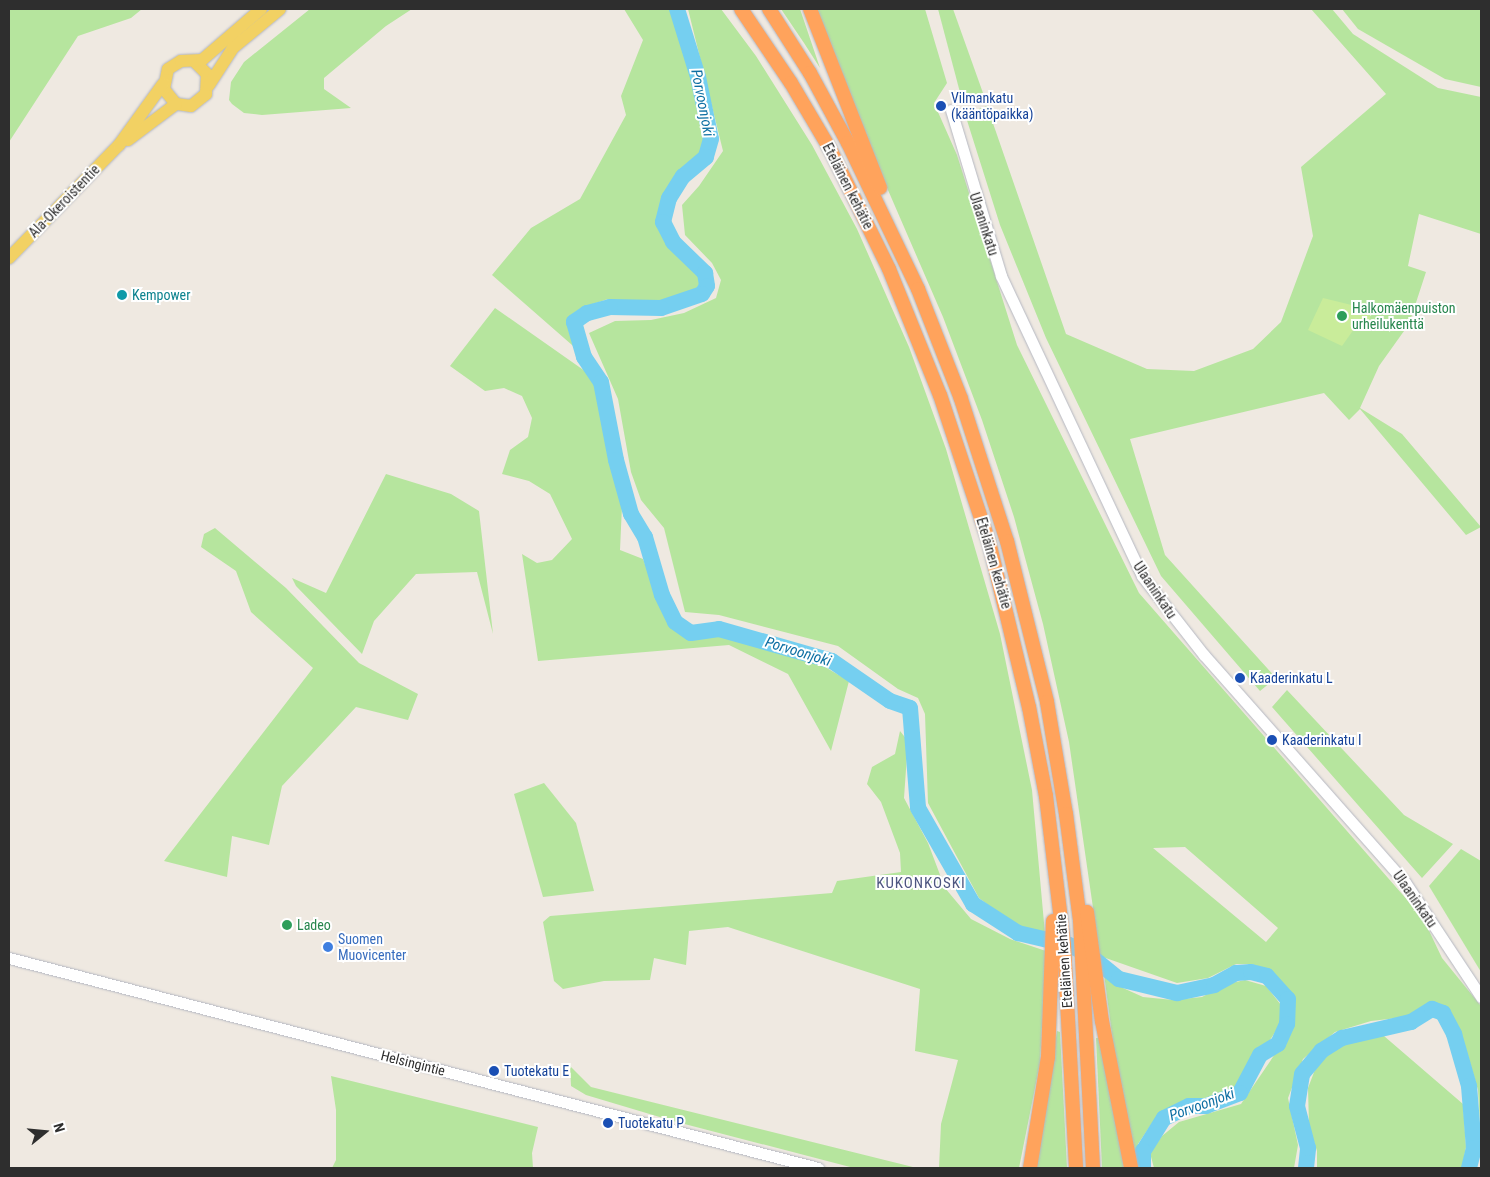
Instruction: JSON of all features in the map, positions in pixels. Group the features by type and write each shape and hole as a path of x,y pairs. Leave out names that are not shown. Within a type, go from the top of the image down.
{"highway":[{"name":"Eteläinen kehätie","path":"741,9 791,84 830,149 866,219 915,330 962,456 989,542 1029,707 1046,796 1076,1168"},
{"name":"Eteläinen kehätie","path":"769,9 810,73 873,194 918,288 961,399 1007,541 1047,702 1084,921 1091,982 1094,1168"},
{"path":"810,9 961,399"},
{"path":"1030,1168 1060,974"},
{"path":"1091,982 1131,1168"}],"main road":[{"path":"261,9 210,54 168,69 163,84 165,94 176,104 196,104 204,98 209,85 233,48 280,9"},
{"path":"191,62 204,69 209,85"},
{"name":"Ala-Okeroistentie","path":"9,258 119,145 163,84"},
{"name":"Ala-Okeroistentie","path":"119,145 176,104"}],"street":[{"name":"Ulaaninkatu","path":"950,110 1001,276 1142,576 1204,654 1405,882 1481,998"},
{"name":"Helsingintie","path":"9,958 818,1168"}],"green space":[{"path":"9,9 142,9 131,18 78,36 9,142"},
{"path":"310,9 412,9 386,26 324,78 324,89 351,108 262,115 244,113 229,100 231,82 244,62"},
{"path":"624,9 670,9 694,78 705,139 699,155 680,172 666,194 658,220 670,247 701,276 697,288 657,302 639,304 608,299 581,308 570,316 580,352 492,275 531,228 580,199 626,115 621,96 643,40"},
{"path":"688,9 721,9 756,56 812,145 857,229 909,347 946,449 1000,634 1032,790 1045,934 1016,926 979,898 928,803 925,714 918,698 898,689 838,646 719,615 685,612 664,528 641,500 631,472 618,399 589,333 615,321 651,320 684,313 716,298 721,280 712,263 685,235 682,205 699,186 723,151"},
{"path":"781,9 800,9 820,68 804,43"},
{"path":"815,9 925,9 947,83 934,103 957,155 1017,345 1139,593 1423,918 1442,958 1481,1006 1481,1139 1478,1090 1461,1032 1446,1007 1429,1003 1406,1017 1371,1021 1335,1032 1303,1059 1288,1098 1298,1145 1294,1168 1154,1168 1150,1153 1162,1136 1179,1122 1241,1104 1294,1026 1294,996 1270,971 1252,964 1236,964 1208,978 1177,983 1100,956 1069,742 1043,624 1014,517 982,420 943,317 875,160","holes":["1185,847 1278,928 1266,942 1153,848"]},
{"path":"938,9 953,9 983,93 962,100"},
{"path":"1311,9 1332,9 1353,34 1438,88 1481,97 1481,234 1419,214 1408,266 1426,272 1409,324 1379,366 1360,408 1402,434 1481,527 1466,535 1360,409 1349,420 1324,393 1130,439 1165,555 1276,678 1260,691 1161,576 1046,338 1000,225 965,114 987,106 1066,334 1147,369 1194,371 1253,349 1281,322 1313,236 1301,167 1386,94"},
{"path":"1342,9 1481,9 1481,87 1445,79 1358,29"},
{"name":"Halkomäenpuiston urheilukenttä","path":"1323,298 1372,310 1369,322 1354,329 1342,346 1308,330"},
{"path":"495,308 592,376 622,506 620,550 643,559 669,626 689,639 714,635 813,660 849,681 831,751 788,674 729,645 538,661 522,554 537,563 552,560 572,539 550,494 529,481 502,474 510,450 528,437 532,418 522,396 504,388 485,391 450,366"},
{"path":"386,474 451,494 479,511 493,634 477,572 416,574 374,621 362,654 296,586 292,578 326,593"},
{"path":"215,528 286,588 359,663 418,694 408,720 356,707 282,786 269,845 232,836 227,877 164,861 313,668 251,612 236,571 201,547 204,534"},
{"path":"1287,690 1404,815 1453,844 1422,878 1272,707"},
{"path":"900,731 908,741 904,798 928,843 945,888 971,919 1010,939 1046,951 1040,1063 1019,1168 939,1168 941,1124 958,1060 915,1051 920,989 728,927 689,931 686,965 654,958 650,980 604,981 563,989 554,981 543,922 550,916 832,893 837,881 901,872 900,853 881,802 867,784 872,767 895,754"},
{"path":"544,783 576,823 594,891 543,897 514,794"},
{"path":"1461,849 1481,861 1481,972 1429,886"},
{"path":"1104,974 1123,988 1143,997 1173,1000 1202,997 1227,984 1245,980 1266,986 1281,1005 1281,1023 1268,1043 1253,1052 1240,1085 1230,1091 1175,1106 1152,1123 1138,1144 1137,1162 1118,1080"},
{"path":"1057,1031 1060,1032 1067,1168 1034,1168"},
{"path":"1371,1034 1384,1036 1463,1104 1466,1147 1462,1168 1317,1168 1317,1151 1309,1126 1308,1088 1316,1067 1335,1048"},
{"path":"1096,1038 1100,1038 1124,1168 1102,1168"},
{"path":"570,1066 591,1087 917,1168 854,1168 673,1121 586,1095 571,1086"},
{"path":"331,1076 538,1127 532,1153 533,1168 332,1168 336,1160 336,1110"}],"waterway":[{"name":"Porvoonjoki","path":"677,9 698,77 711,139 706,157 683,176 669,198 663,222 673,242 705,273 707,286 702,294 661,308 610,307 587,313 574,322 584,357 601,382 616,460 631,514 645,537 662,595 675,622 691,633 719,629 832,661 890,701 910,708 918,808 973,904 1018,933 1069,945 1088,954 1119,979 1177,993 1214,985 1236,973 1251,972 1267,976 1288,999 1287,1024 1278,1044 1260,1055 1240,1093 1206,1106 1189,1106 1164,1118 1143,1151 1143,1168"},
{"name":"Porvoonjoki","path":"1306,1168 1308,1148 1297,1106 1302,1074 1321,1051 1342,1038 1411,1022 1432,1009 1443,1013 1454,1034 1469,1086 1474,1148 1469,1168"}],"place":[{"name":"Vilmankatu (kääntöpaikka)","path":"941,106"},
{"name":"Kempower","path":"122,295"},
{"name":"Halkomäenpuiston urheilukenttä","path":"1342,316"},
{"name":"Kaaderinkatu L","path":"1240,678"},
{"name":"Kaaderinkatu I","path":"1272,740"},
{"name":"Ladeo","path":"287,925"},
{"name":"Suomen Muovicenter","path":"328,947"},
{"name":"Tuotekatu E","path":"494,1071"},
{"name":"Tuotekatu P","path":"608,1123"}],"district":[{"name":"KUKONKOSKI","path":"921,884"}]}
